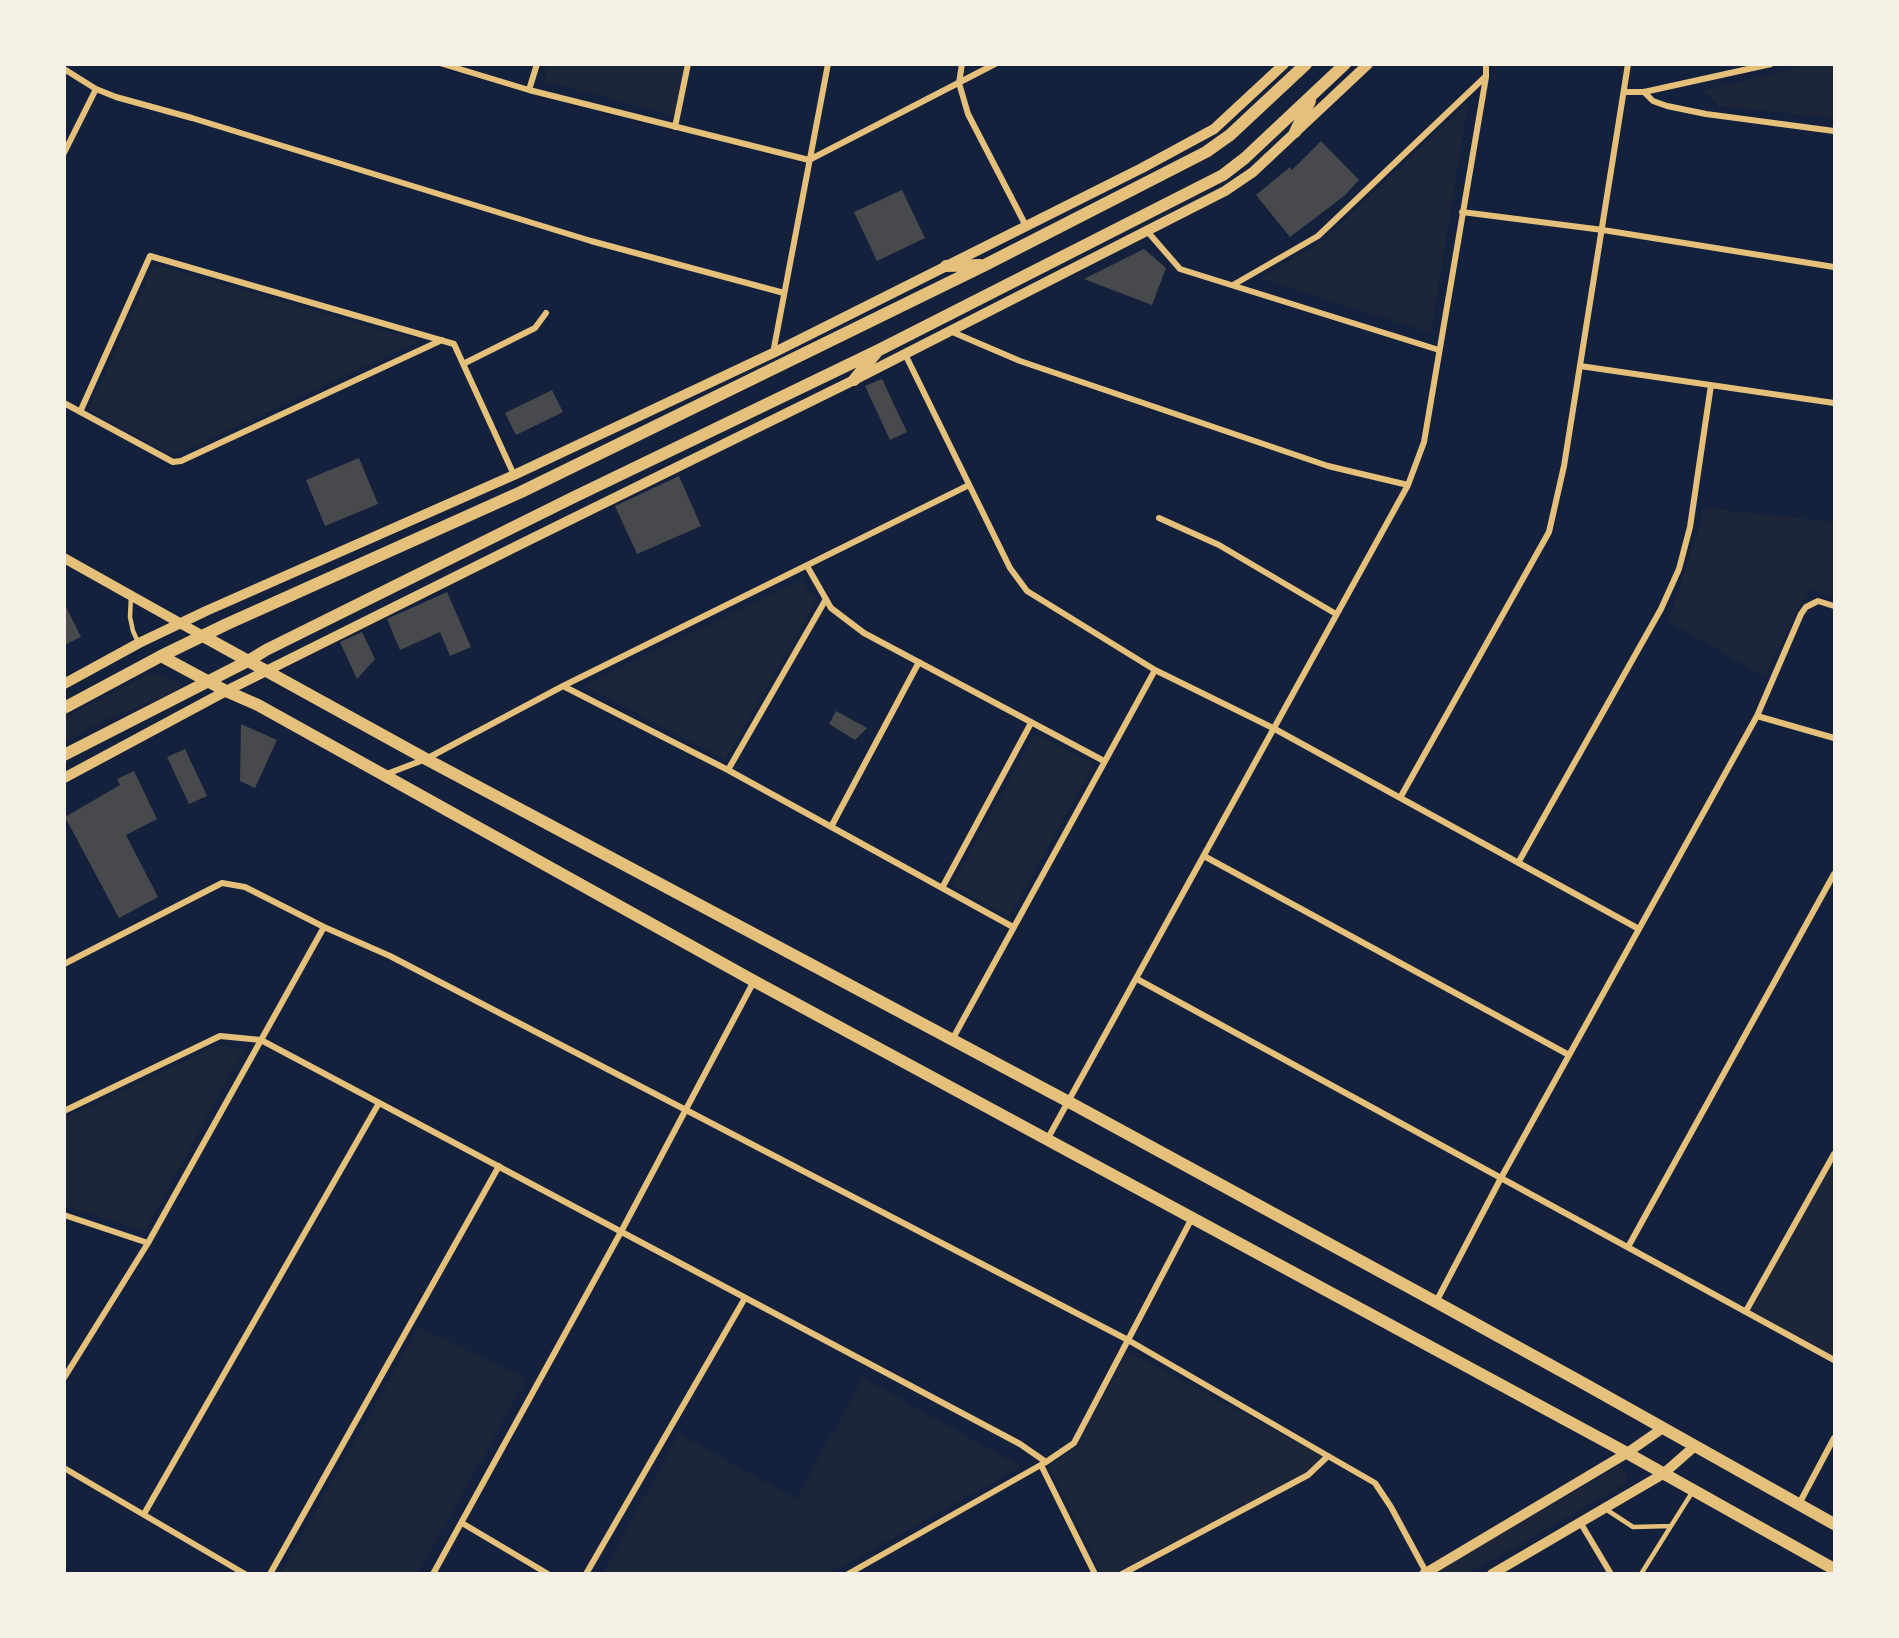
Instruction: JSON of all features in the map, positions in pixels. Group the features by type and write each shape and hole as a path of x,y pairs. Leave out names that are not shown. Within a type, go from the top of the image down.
{"main road":[{"path":"64,708 203,636 521,492 985,265 1214,147 1230,135 1306,64"},
{"path":"64,755 248,662 266,650 572,498 879,350 1223,175 1245,158 1345,64"},
{"path":"1295,132 1313,94"},
{"path":"946,266 985,265"},
{"path":"854,380 879,350"},
{"path":"203,636 426,759 1069,1102 1436,1302 1834,1524"},
{"path":"161,656 226,691 258,705 754,981 1628,1453 1834,1569"}],"street":[{"path":"442,64 529,90 809,160 995,64"},
{"path":"529,90 537,64"},
{"path":"675,127 688,64"},
{"path":"773,352 828,64"},
{"path":"962,64 959,82 968,114 1026,226"},
{"path":"64,684 180,624 514,476 773,352 1026,226 1205,135 1284,64"},
{"path":"64,778 226,691 854,380 1235,185 1253,172 1368,64"},
{"path":"1048,1138 1408,485 1424,442 1486,64"},
{"path":"1400,798 1549,532 1564,465 1628,64"},
{"path":"1625,92 1644,92 1771,64"},
{"path":"64,69 96,89 591,241 784,293"},
{"path":"1233,285 1318,236 1485,77"},
{"path":"64,153 96,89"},
{"path":"1644,92 1653,101 1667,106 1706,114 1834,131"},
{"path":"1462,212 1603,230 1834,267"},
{"path":"1147,231 1180,269 1439,350"},
{"path":"80,412 150,256 454,344 514,476"},
{"path":"463,364 536,328 546,313"},
{"path":"950,331 1020,361 1328,466 1408,485"},
{"path":"64,403 173,462 181,461 442,340"},
{"path":"905,354 1010,568 1027,591 1155,670 1273,728 1639,929"},
{"path":"1580,366 1834,403"},
{"path":"1518,863 1661,609 1679,569 1690,527 1711,385"},
{"path":"383,776 426,759 562,686 969,485"},
{"path":"1160,518 1219,545 1336,614"},
{"path":"64,558 203,636"},
{"path":"807,566 831,608 864,633 1104,761"},
{"path":"728,770 826,599"},
{"path":"1436,1302 1501,1178 1757,716 1806,607 1818,601 1834,606"},
{"path":"831,826 918,662"},
{"path":"951,1040 1155,670"},
{"path":"562,686 728,770 1013,927"},
{"path":"1757,716 1834,738"},
{"path":"942,888 1031,723"},
{"path":"1204,856 1569,1055"},
{"path":"1628,1247 1834,874"},
{"path":"64,964 222,883 245,887 324,927 390,956 1128,1340 1328,1456 1375,1484 1391,1507 1425,1573 1628,1453 1663,1428"},
{"path":"64,1378 148,1243 324,927"},
{"path":"1137,979 1834,1359"},
{"path":"433,1574 622,1230 754,981"},
{"path":"64,1111 220,1036 261,1040 622,1230 1020,1444 1044,1464 1095,1574"},
{"path":"144,1514 380,1103"},
{"path":"1746,1311 1834,1154"},
{"path":"270,1574 499,1166"},
{"path":"64,1215 148,1243"},
{"path":"848,1574 1044,1464 1074,1443 1193,1217"},
{"path":"586,1574 745,1298"},
{"path":"1799,1504 1834,1438"},
{"path":"1492,1574 1663,1474 1695,1446"},
{"path":"1122,1574 1308,1475 1328,1456"},
{"path":"64,1468 245,1574"},
{"path":"1580,1522 1611,1574"},
{"path":"462,1523 548,1574"}],"lane":[{"path":"131,596 132,631 139,644"},
{"path":"1641,1574 1694,1491"},
{"path":"1604,1508 1633,1527 1671,1526"}],"shaded area":[{"path":"548,65 686,65 676,116 544,81"},
{"path":"1800,65 1834,65 1834,118 1720,106 1702,90 1766,76"},
{"path":"1468,103 1431,333 1261,278 1321,242"},
{"path":"154,264 419,341 173,456 89,410"},
{"path":"1705,508 1834,522 1834,597 1809,589 1764,676 1668,621"},
{"path":"801,580 817,600 725,760 584,685"},
{"path":"152,673 183,684 162,698 102,721 65,742 65,717"},
{"path":"1035,734 1094,764 1009,917 952,885"},
{"path":"218,1045 243,1049 145,1231 65,1206 65,1118"},
{"path":"1834,1154 1834,1359 1746,1311"},
{"path":"419,1327 526,1379 418,1573 281,1573"},
{"path":"1127,1351 1323,1456 1304,1474 1112,1574 1101,1573 1048,1466 1077,1447"},
{"path":"863,1378 1021,1467 830,1573 603,1573 679,1434 796,1499"},
{"path":"1617,1467 1627,1470 1627,1483 1469,1573 1432,1574"}],"building":[{"path":"1321,141 1359,180 1344,196 1290,237 1256,195 1290,167 1292,170"},
{"path":"902,190 925,238 877,261 854,212"},
{"path":"1144,249 1166,268 1152,305 1084,279"},
{"path":"882,379 907,432 890,440 865,386"},
{"path":"552,390 563,412 516,435 505,413"},
{"path":"359,458 378,504 325,526 306,480"},
{"path":"679,476 701,526 637,554 615,506"},
{"path":"447,592 471,647 450,656 440,632 400,650 387,619"},
{"path":"64,603 81,637 64,645"},
{"path":"362,632 375,659 357,679 340,642"},
{"path":"836,711 867,728 855,740 829,724"},
{"path":"241,724 277,740 255,788 240,781"},
{"path":"185,749 207,796 189,804 167,757"},
{"path":"134,771 157,819 126,835 158,897 119,918 65,817 120,785 117,779"}]}
